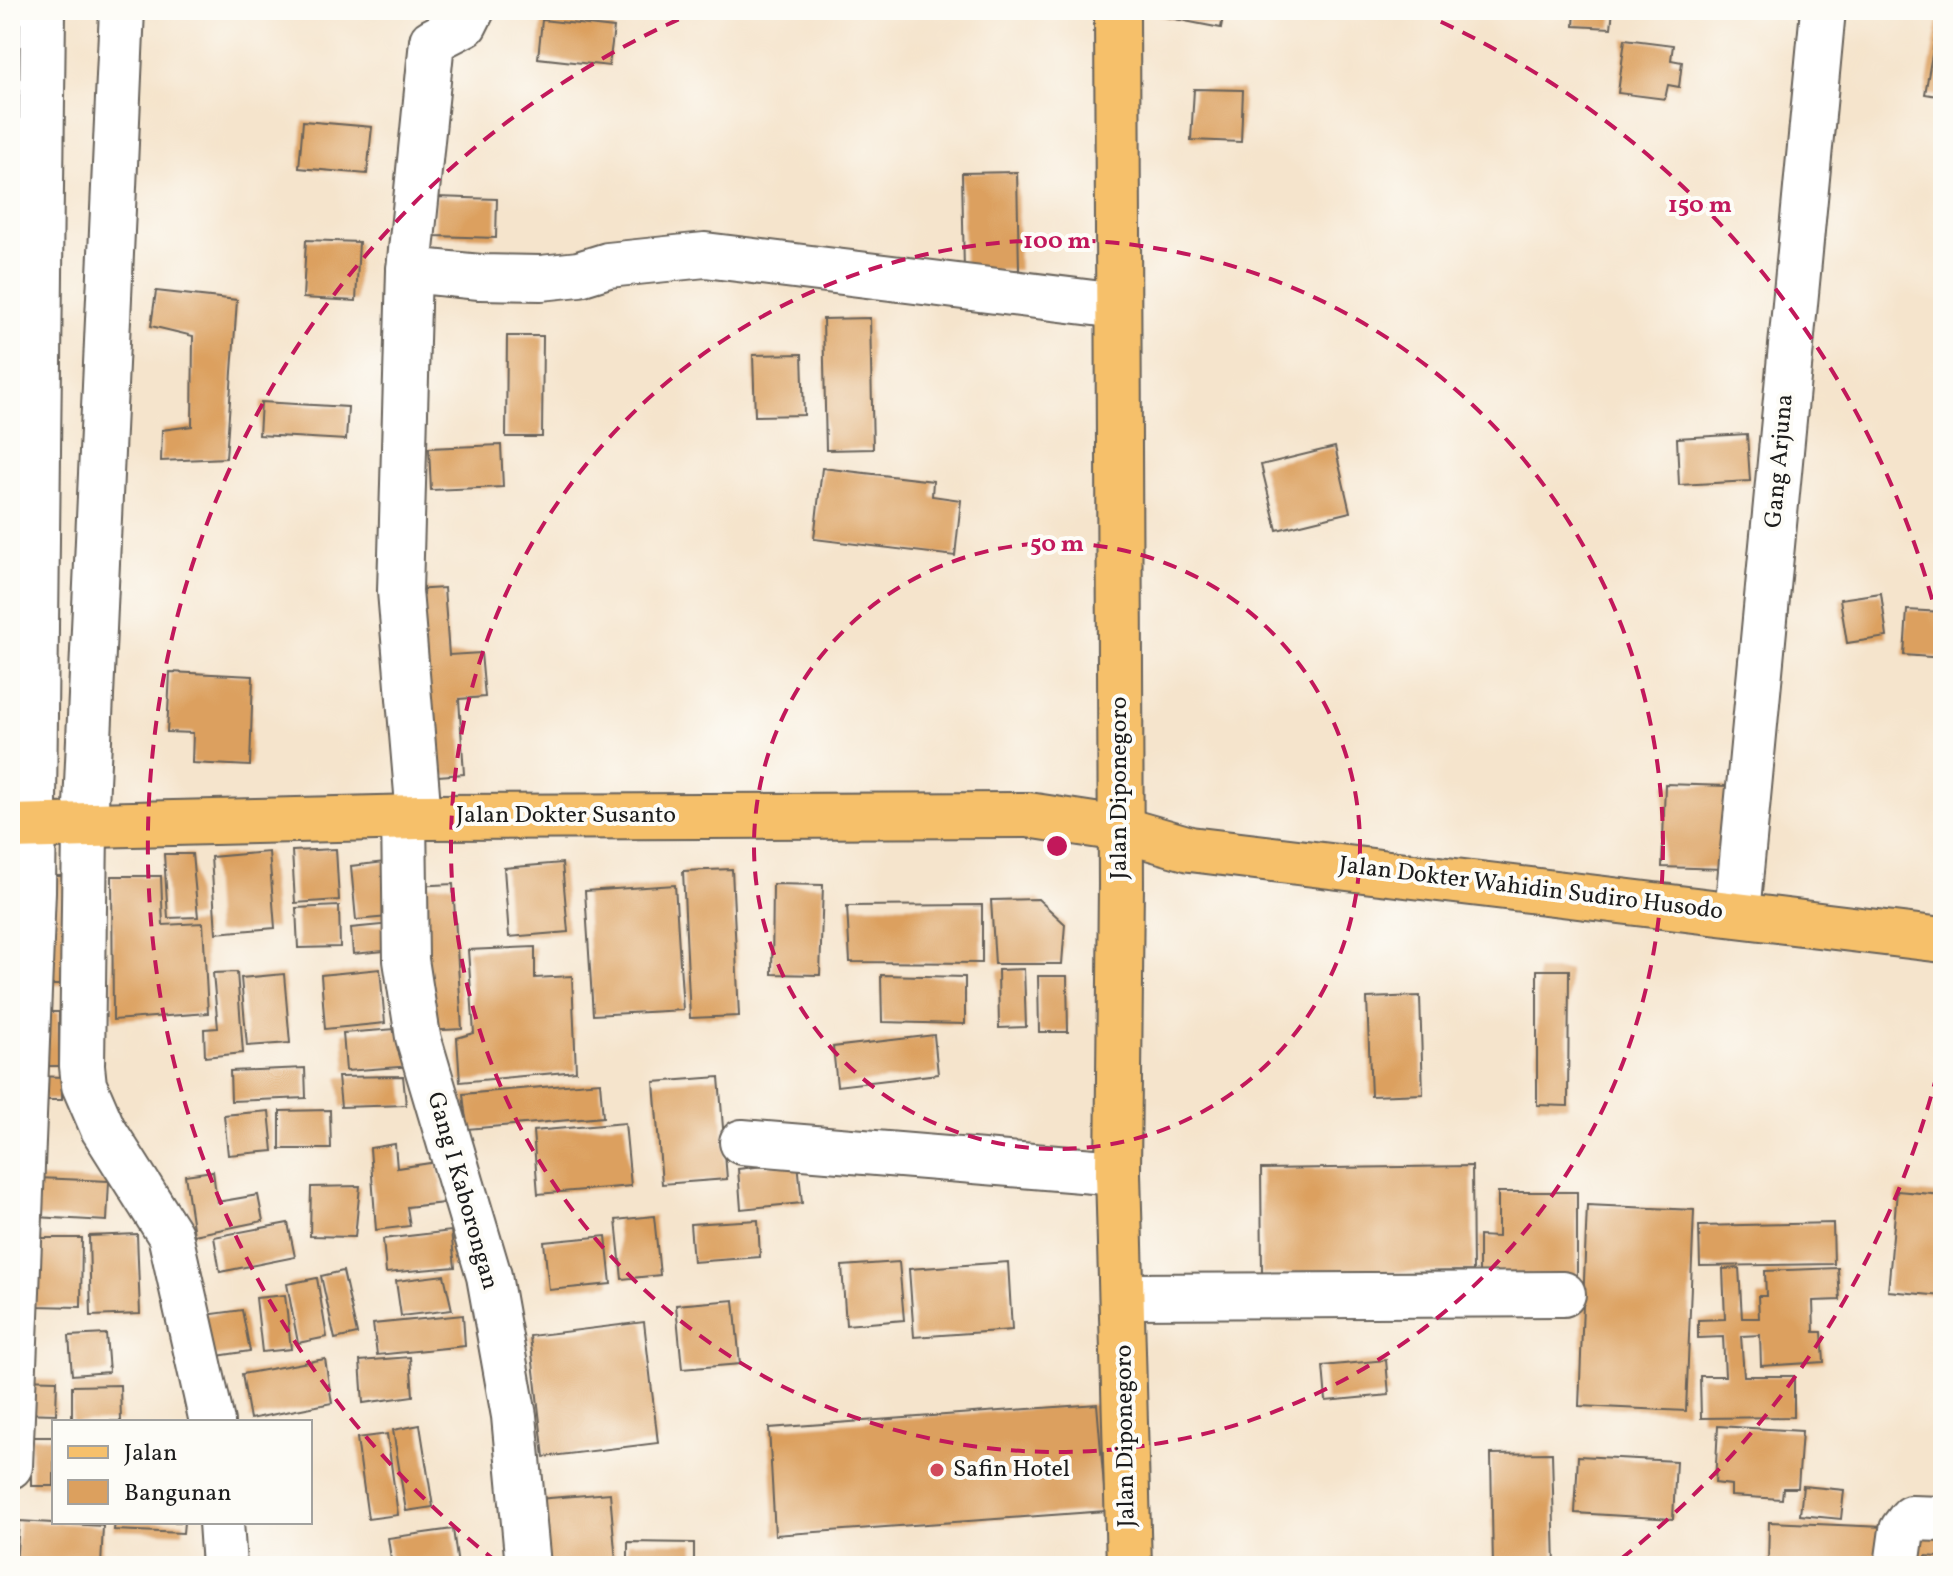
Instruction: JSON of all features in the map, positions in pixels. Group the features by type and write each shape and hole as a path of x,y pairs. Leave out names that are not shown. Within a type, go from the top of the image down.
{"main road":[{"name":"Jalan Diponegoro","path":"1117,10 1118,1173 1124,1296 1129,1566"},
{"name":"Jalan Dokter Susanto","path":"22,827 85,828 412,817 1028,815 1120,829"},
{"name":"Jalan Dokter Wahidin Sudiro Husodo","path":"1120,829 1190,849 1943,940"}],"street":[{"path":"10,1466 22,827 43,10"},
{"path":"122,10 81,933 84,1085 103,1129 170,1235 212,1420"},
{"name":"Gang I Kaborongan","path":"472,10 465,24 432,41 409,270 400,591 412,817 406,960 416,1021 489,1276 514,1416 528,1566"},
{"name":"Gang Arjuna","path":"1737,913 1823,10"},
{"path":"409,270 480,277 541,278 579,274 608,265 705,255 1118,306"},
{"path":"742,1142 1118,1173"},
{"path":"1124,1296 1563,1294"},
{"path":"1897,1566 1902,1530 1911,1518 1943,1519"},
{"path":"221,1524 224,1566"}],"building":[{"path":"1160,10 1224,10 1221,28 1159,16"},
{"path":"1575,10 1613,10 1611,28 1574,26"},
{"path":"1940,10 1943,10 1943,97 1925,94"},
{"path":"542,20 614,28 609,66 538,58"},
{"path":"1625,39 1673,45 1671,60 1682,62 1679,87 1668,85 1665,99 1618,93"},
{"path":"1194,89 1243,90 1241,142 1191,140"},
{"path":"303,121 372,127 367,174 299,168"},
{"path":"1017,172 1019,270 964,271 962,173"},
{"path":"436,197 497,199 496,238 435,236"},
{"path":"306,240 359,242 356,301 303,298"},
{"path":"156,291 237,300 226,458 161,461 162,430 192,426 193,336 151,326"},
{"path":"870,318 873,449 826,450 823,319"},
{"path":"507,336 543,336 542,437 506,437"},
{"path":"802,354 804,415 755,416 753,355"},
{"path":"261,402 348,407 346,440 259,435"},
{"path":"1747,434 1750,481 1679,485 1677,438"},
{"path":"501,445 503,487 431,490 429,448"},
{"path":"1335,447 1350,512 1277,530 1261,465"},
{"path":"822,468 933,481 932,496 961,500 955,556 814,539"},
{"path":"444,588 449,655 481,653 485,697 459,699 464,774 425,777 412,590"},
{"path":"1881,593 1887,637 1847,643 1840,599"},
{"path":"1907,610 1943,612 1943,658 1904,655"},
{"path":"170,672 253,676 250,766 192,763 193,733 167,732"},
{"path":"1665,784 1727,786 1724,869 1662,867"},
{"path":"336,849 339,900 295,903 292,851"},
{"path":"269,852 275,928 216,933 211,857"},
{"path":"164,854 192,854 198,917 168,918"},
{"path":"393,861 399,916 356,920 351,866"},
{"path":"562,863 568,932 509,937 504,868"},
{"path":"732,869 739,1016 690,1018 683,871"},
{"path":"46,876 67,876 66,985 45,985"},
{"path":"112,876 161,876 163,925 203,923 208,1013 113,1020"},
{"path":"453,884 462,1029 424,1031 414,886"},
{"path":"773,884 823,885 820,975 772,974"},
{"path":"675,885 683,1010 593,1015 585,891"},
{"path":"1038,899 1065,924 1062,964 995,964 991,900"},
{"path":"982,905 982,963 850,962 847,906"},
{"path":"339,906 340,947 298,948 296,908"},
{"path":"391,924 394,950 353,954 351,928"},
{"path":"535,947 535,978 572,976 576,1071 460,1082 457,1038 474,1033 468,950"},
{"path":"380,969 385,1023 325,1029 321,975"},
{"path":"1024,969 1026,1027 999,1028 998,970"},
{"path":"1537,970 1569,970 1568,1106 1537,1105"},
{"path":"237,972 243,1053 205,1057 204,1029 218,1028 213,973"},
{"path":"284,974 290,1043 247,1046 241,978"},
{"path":"881,975 965,977 965,1024 882,1022"},
{"path":"1038,976 1067,976 1068,1032 1039,1032"},
{"path":"1420,996 1423,1094 1371,1096 1367,998"},
{"path":"35,1012 59,1012 59,1066 35,1066"},
{"path":"409,1028 412,1066 346,1071 343,1033"},
{"path":"934,1035 938,1074 837,1086 833,1047"},
{"path":"305,1068 306,1098 231,1101 230,1071"},
{"path":"35,1076 62,1077 62,1100 35,1100"},
{"path":"403,1076 406,1105 341,1107 338,1077"},
{"path":"719,1077 727,1179 662,1184 654,1082"},
{"path":"600,1082 603,1117 467,1129 463,1094"},
{"path":"330,1110 331,1149 280,1149 280,1111"},
{"path":"269,1111 273,1151 228,1155 224,1115"},
{"path":"625,1123 631,1186 538,1194 533,1131"},
{"path":"395,1144 397,1168 437,1162 444,1203 407,1207 410,1226 376,1230 370,1148"},
{"path":"798,1162 802,1203 741,1209 738,1169"},
{"path":"1472,1166 1473,1271 1262,1274 1261,1169"},
{"path":"213,1171 217,1202 258,1195 263,1221 194,1235 185,1175"},
{"path":"38,1178 109,1181 107,1221 36,1217"},
{"path":"360,1186 355,1237 310,1236 311,1187"},
{"path":"1897,1191 1943,1195 1943,1296 1888,1291"},
{"path":"1498,1192 1577,1192 1577,1275 1479,1275 1479,1236 1498,1237"},
{"path":"1587,1205 1694,1210 1686,1411 1579,1406"},
{"path":"654,1216 660,1275 622,1279 616,1220"},
{"path":"758,1220 760,1257 693,1262 690,1224"},
{"path":"288,1223 295,1257 220,1272 214,1237"},
{"path":"1833,1223 1834,1264 1700,1266 1699,1226"},
{"path":"451,1231 455,1267 386,1273 383,1239"},
{"path":"137,1234 140,1314 91,1316 89,1236"},
{"path":"606,1236 611,1284 549,1290 544,1242"},
{"path":"35,1238 82,1238 81,1307 34,1306"},
{"path":"899,1262 904,1320 846,1325 842,1266"},
{"path":"1008,1262 1012,1330 914,1337 909,1269"},
{"path":"1739,1268 1742,1318 1759,1318 1758,1296 1766,1296 1765,1271 1838,1268 1840,1300 1813,1301 1814,1332 1822,1332 1824,1362 1761,1366 1760,1335 1741,1336 1744,1376 1794,1376 1794,1417 1701,1418 1700,1376 1725,1376 1723,1337 1698,1338 1698,1320 1725,1319 1723,1269"},
{"path":"343,1271 357,1334 335,1339 321,1276"},
{"path":"444,1275 452,1310 401,1316 396,1281"},
{"path":"317,1278 327,1337 298,1343 287,1284"},
{"path":"285,1295 291,1349 262,1352 256,1298"},
{"path":"734,1300 740,1364 682,1369 676,1305"},
{"path":"242,1310 250,1351 204,1358 198,1316"},
{"path":"463,1315 465,1346 377,1355 373,1324"},
{"path":"644,1322 658,1443 544,1457 530,1336"},
{"path":"106,1334 109,1372 72,1375 69,1336"},
{"path":"410,1357 413,1396 363,1403 360,1361"},
{"path":"325,1359 332,1403 250,1419 242,1374"},
{"path":"1386,1360 1389,1395 1326,1401 1323,1366"},
{"path":"19,1379 57,1380 56,1414 18,1413"},
{"path":"120,1385 121,1420 72,1420 72,1386"},
{"name":"Safin Hotel","path":"1097,1404 1106,1511 775,1535 769,1428"},
{"path":"420,1425 433,1507 406,1511 393,1430"},
{"path":"1718,1426 1802,1431 1798,1488 1783,1488 1782,1499 1731,1496 1731,1485 1715,1483"},
{"path":"387,1434 398,1515 368,1519 357,1438"},
{"path":"31,1437 52,1437 52,1486 31,1486"},
{"path":"1552,1453 1555,1566 1493,1566 1491,1454"},
{"path":"1578,1456 1676,1461 1673,1519 1575,1513"},
{"path":"1803,1486 1844,1490 1841,1519 1800,1515"},
{"path":"610,1493 616,1562 543,1566 538,1499"},
{"path":"19,1521 103,1526 101,1566 16,1566"},
{"path":"1769,1522 1884,1527 1883,1566 1768,1566"},
{"path":"115,1524 184,1524 183,1533 114,1530"},
{"path":"453,1529 458,1566 392,1566 388,1538"},
{"path":"1905,1533 1940,1535 1939,1557 1926,1556 1926,1566 1902,1566"},
{"path":"628,1542 694,1543 694,1566 628,1566"}],"place":[{"name":"Safin Hotel","path":"937,1470"}]}
